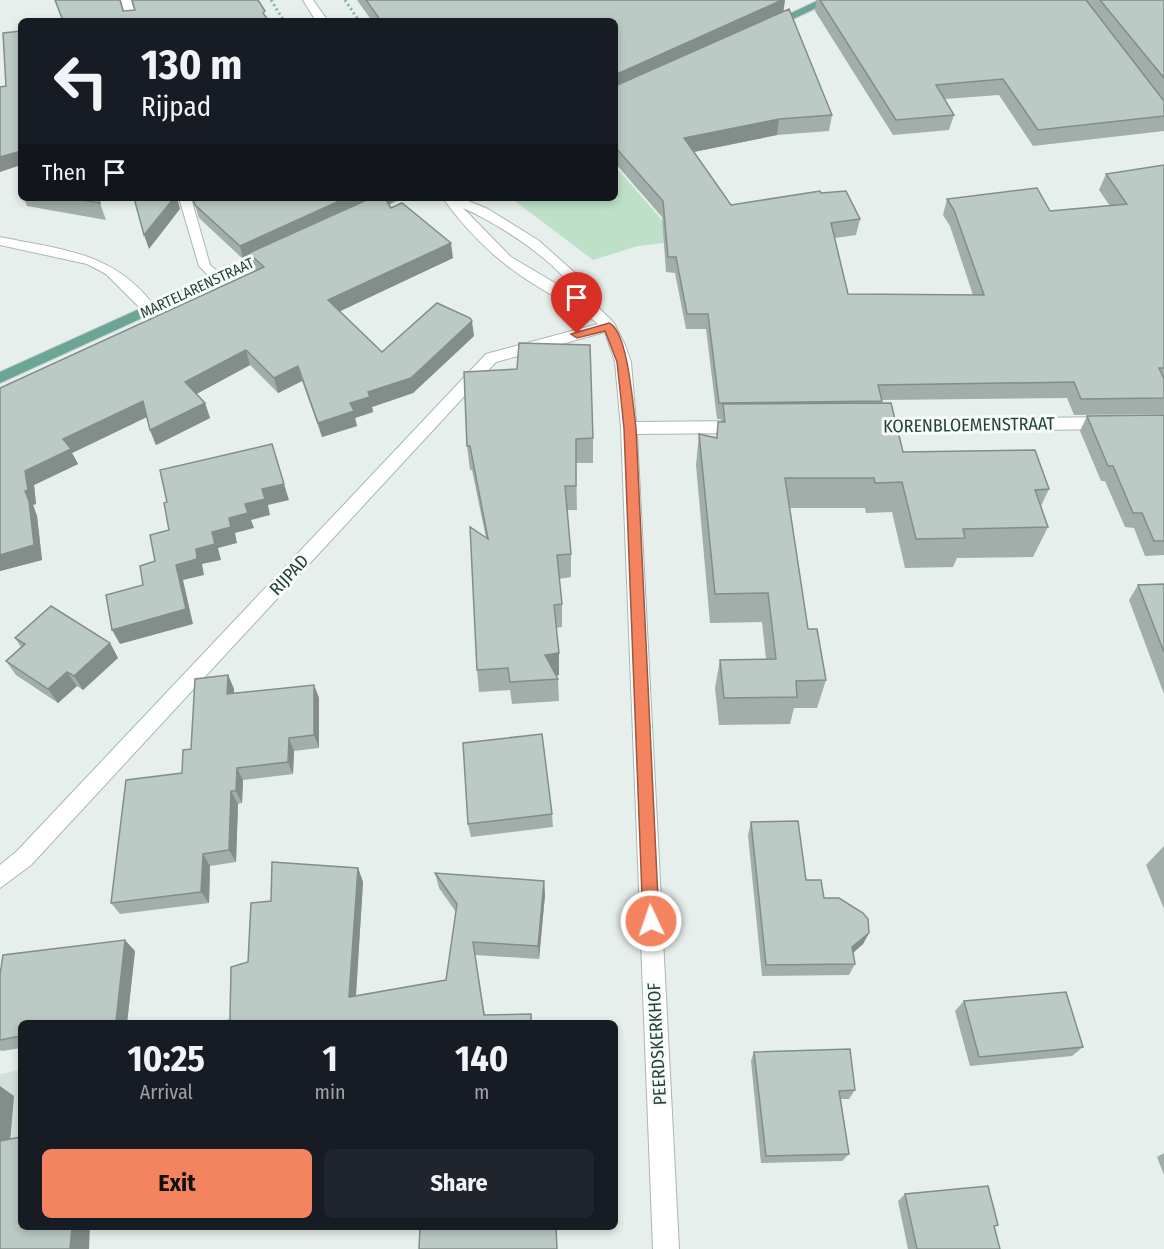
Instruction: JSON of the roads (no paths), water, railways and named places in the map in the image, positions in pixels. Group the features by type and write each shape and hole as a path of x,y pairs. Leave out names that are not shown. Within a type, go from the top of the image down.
{"main road":[{"path":"755,33 828,0"},
{"path":"356,215 387,201"},
{"name":"MARTELARENSTRAAT","path":"0,378 282,249"}],"street":[{"path":"309,0 320,18"},
{"name":"PEERDSKERKHOF","path":"452,201 459,213 506,260 546,286 591,309 609,326 623,362 630,428 666,1249"},
{"name":"PEERDSKERKHOF","path":"457,201 483,212 533,243 578,283 591,309"},
{"path":"0,241 77,258 111,271 150,310"},
{"name":"RIJPAD","path":"0,878 24,858 491,358 609,326"},
{"name":"KORENBLOEMENSTRAAT","path":"855,426 1128,423"},
{"path":"630,428 760,427"}],"lane":[{"path":"126,0 131,18"},
{"path":"186,201 205,266 218,278"}]}
